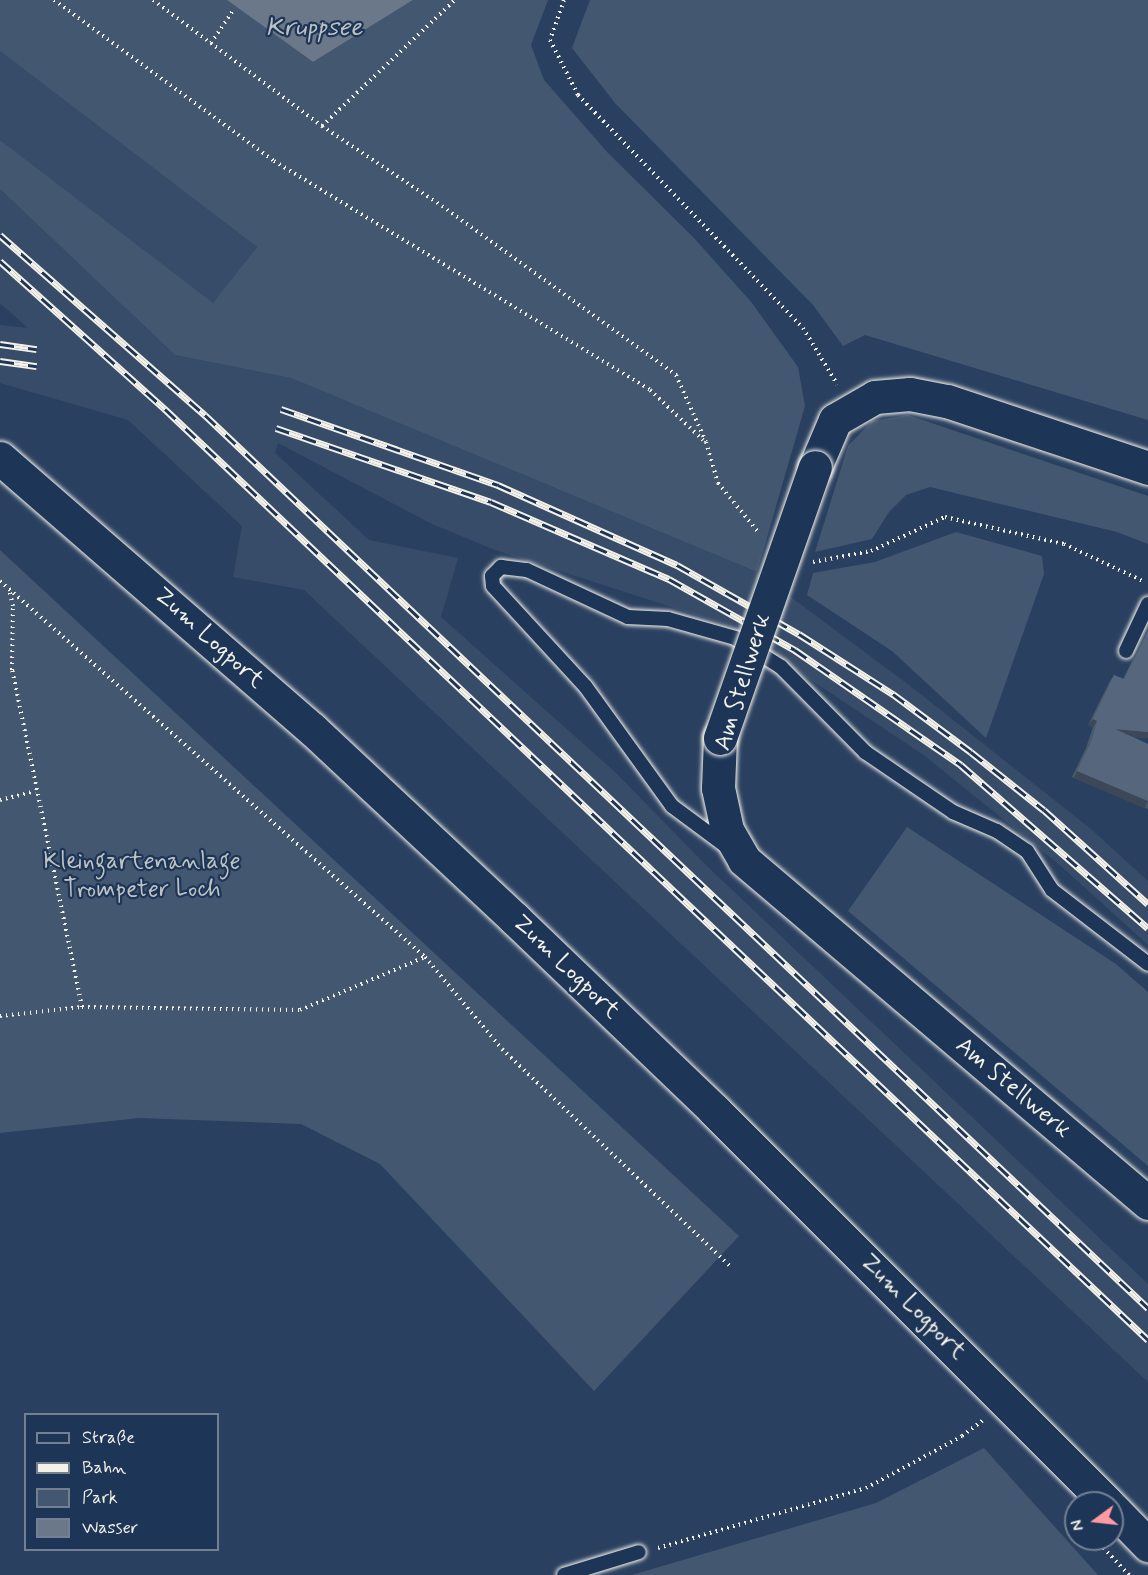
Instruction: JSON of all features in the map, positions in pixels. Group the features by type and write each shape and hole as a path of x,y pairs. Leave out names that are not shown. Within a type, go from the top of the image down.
{"main road":[{"name":"Am Stellwerk","path":"1148,468 946,400 910,394 874,397 835,420 815,467 720,738 718,788 727,830 744,860 1148,1203"},
{"name":"Zum Logport","path":"0,458 312,729 515,919 723,1118 1095,1491"},
{"path":"1124,1520 1148,1545"}],"lane":[{"path":"744,860 672,806 585,686 494,586 492,576 501,567 527,570 628,618 668,619 735,638 781,667 866,752 953,813 997,831 1027,851 1052,890 1148,964"},
{"path":"1126,651 1148,604"},
{"path":"564,1575 639,1552"}],"path":[{"path":"54,0 274,161 650,390 706,442"},
{"path":"322,126 455,0"},
{"path":"564,0 550,40 578,96 803,328 853,408"},
{"path":"155,1 322,126 442,206 676,375 706,442 718,483 758,532 767,537"},
{"path":"211,43 234,9"},
{"path":"805,558 814,563 870,551 945,517 1064,544 1148,584"},
{"path":"0,581 425,957 502,1049 731,1267"},
{"path":"9,589 13,606 12,670 35,791 82,1007"},
{"path":"0,800 35,791"},
{"path":"0,1016 82,1007 300,1010 425,957"},
{"path":"975,1412 991,1428"},
{"path":"639,1552 680,1544 866,1488 962,1436 984,1420"},
{"path":"1106,1551 1129,1575"}],"shaded area":[{"path":"0,51 257,247 213,304 0,140"},
{"path":"0,189 175,355 291,378 757,572 909,685 1091,829 1148,881 1148,945 1062,867 925,756 730,626 495,550 430,523 278,443 275,453 369,540 458,558 441,617 615,772 707,866 1148,1284 1148,1382 304,590 233,577 242,526 128,420 0,383 0,325 28,328 0,303"}],"green space":[{"path":"0,0 227,0 313,62 413,0 548,0 531,45 544,80 608,153 694,238 752,303 798,367 805,406 757,572 291,378 175,355 0,189 0,140 213,303 257,247 0,51"},
{"path":"590,0 1148,0 1148,420 865,335 843,346 813,305 615,103 572,48"},
{"path":"908,415 1148,496 1148,544 1117,532 930,487 906,495 889,512 872,539 815,552 848,446 872,421"},
{"path":"956,532 1042,556 1044,574 986,738 892,651 807,595 813,573 875,562"},
{"name":"Kleingartenanlage Trompeter Loch","path":"0,550 739,1236 594,1391 380,1164 301,1124 139,1118 0,1133"},
{"path":"907,827 1116,964 1148,992 1148,1166 848,911"},
{"path":"984,1448 1064,1537 1064,1551 1076,1551 1098,1575 632,1575 876,1503"}],"water":[{"name":"Kruppsee","path":"227,0 413,0 313,62"}],"building":[{"path":"1148,631 1148,732 1115,729 1148,744 1148,801 1077,771 1091,742 1097,721 1093,719 1114,675 1124,679"}],"railway":[{"path":"0,235 205,415 1148,1308"},
{"path":"0,261 165,409 1148,1340"},
{"path":"0,344 37,349"},
{"path":"0,361 37,366"},
{"path":"281,409 498,485 677,565 799,634 893,694 971,752 1044,810 1148,904"},
{"path":"276,428 491,502 669,579 795,650 961,765 1148,928"}]}
